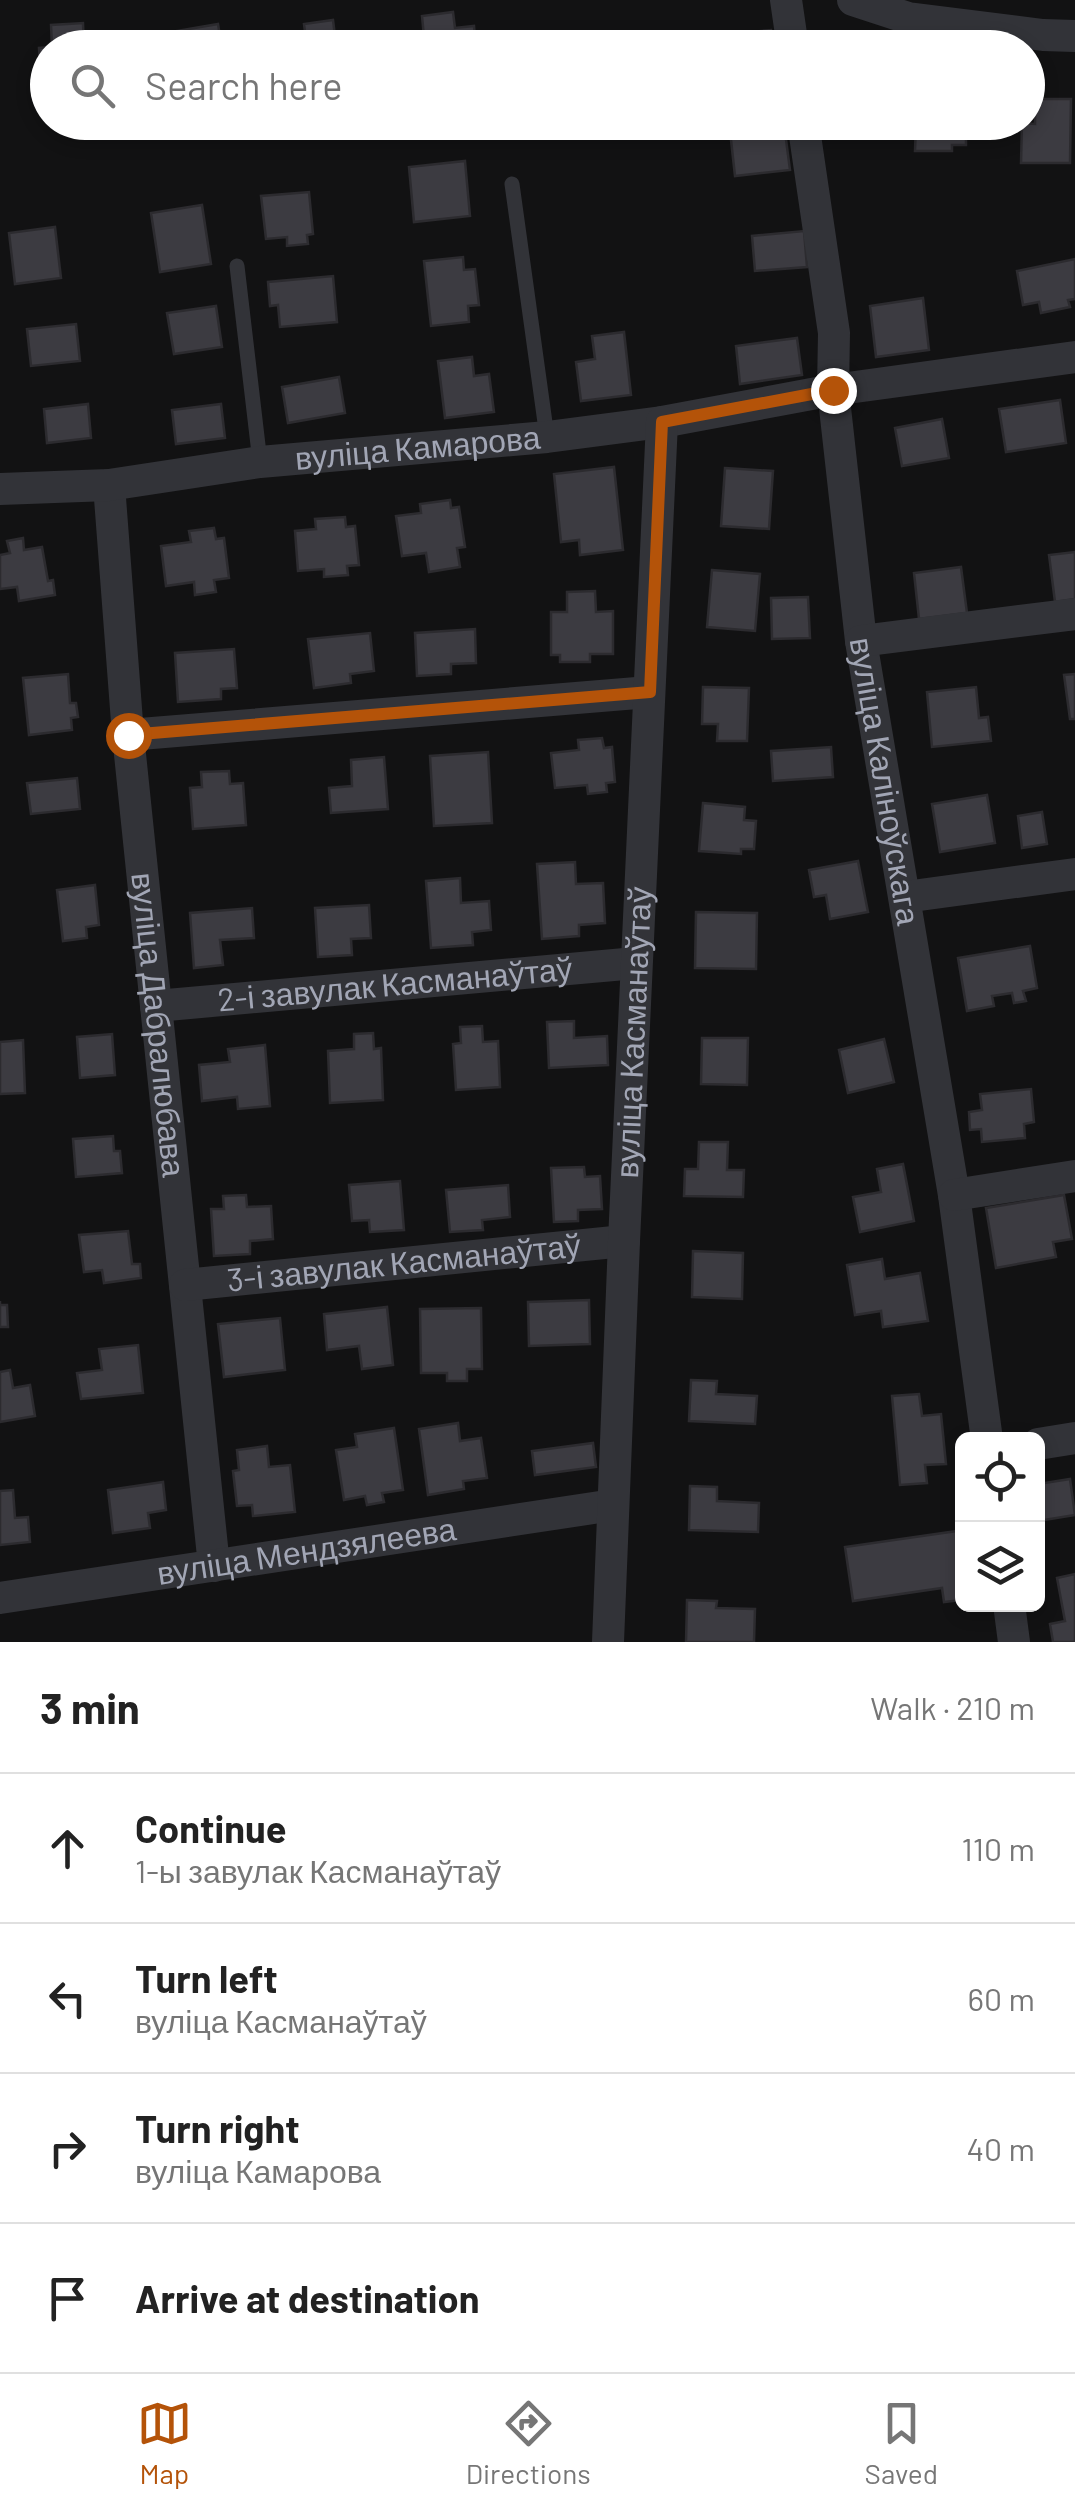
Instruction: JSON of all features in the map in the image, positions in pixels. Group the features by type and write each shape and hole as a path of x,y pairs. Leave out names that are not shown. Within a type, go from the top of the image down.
{"street":[{"path":"786,0 790,30"},
{"path":"852,0 908,18 1004,30"},
{"path":"1045,35 1075,36"},
{"name":"вуліца Каліноўскага","path":"807,140 834,333 833,390 861,641 954,1195 986,1432"},
{"name":"вуліца Камарова","path":"0,489 109,484 260,462 547,437 662,422 833,390 1075,358"},
{"name":"вуліца Касманаўтаў","path":"608,1642 662,422"},
{"name":"вуліца Дабралюбава","path":"109,484 128,735 214,1566"},
{"path":"861,641 1075,614"},
{"path":"128,735 650,692"},
{"path":"905,897 1075,874"},
{"name":"2-і завулак Касманаўтаў","path":"156,1006 636,963"},
{"path":"954,1195 1075,1176"},
{"name":"3-і завулак Касманаўтаў","path":"185,1285 624,1242"},
{"path":"1045,1443 1075,1438"},
{"name":"вуліца Мендзялеева","path":"0,1598 614,1506"},
{"path":"1010,1612 1014,1642"}],"lane":[{"path":"512,184 547,437"},
{"path":"238,266 260,462"}],"building":[{"path":"453,12 455,28 474,26 474,30 423,30 422,16"},
{"path":"333,20 334,30 305,30 304,24"},
{"path":"83,23 83,30 51,30 51,25"},
{"path":"218,24 219,30 183,30"},
{"path":"1045,99 1071,99 1070,163 1021,163 1022,140 1045,140"},
{"path":"731,140 786,140 790,170 735,176"},
{"path":"915,140 966,140 966,145 952,145 952,151 915,151"},
{"path":"465,161 470,216 414,222 409,167"},
{"path":"309,192 313,234 307,235 308,244 287,246 287,237 266,239 261,196"},
{"path":"202,205 211,264 160,272 151,213"},
{"path":"55,227 61,278 15,284 9,233"},
{"path":"804,231 807,267 755,271 752,236"},
{"path":"463,257 464,270 475,269 479,305 468,306 469,322 431,326 424,261"},
{"path":"1075,259 1075,299 1068,300 1070,307 1041,313 1039,302 1023,305 1017,271"},
{"path":"333,276 337,322 280,327 278,305 270,306 268,282"},
{"path":"923,298 929,350 876,357 870,306"},
{"path":"216,306 222,347 174,354 167,313"},
{"path":"76,324 80,361 31,366 27,329"},
{"path":"624,332 631,395 581,401 576,362 595,359 592,336"},
{"path":"797,338 802,375 740,384 736,346"},
{"path":"472,357 474,376 489,374 494,412 445,418 438,361"},
{"path":"339,377 345,413 288,423 282,387"},
{"path":"1060,400 1066,443 1006,452 999,409"},
{"path":"88,404 91,438 47,443 44,409"},
{"path":"221,404 225,438 176,444 172,410"},
{"path":"942,419 949,458 902,466 895,428"},
{"path":"614,467 623,550 580,555 579,540 561,542 554,474"},
{"path":"725,468 773,471 769,529 721,526"},
{"path":"450,500 451,508 459,507 465,547 457,548 460,567 429,572 426,553 402,556 396,516 421,513 420,504"},
{"path":"345,517 346,527 355,526 359,565 347,566 348,575 324,577 324,569 298,571 295,531 316,529 315,519"},
{"path":"214,528 216,539 224,538 229,578 214,580 216,592 195,595 194,582 166,586 161,546 191,542 189,531"},
{"path":"23,538 24,550 42,547 48,581 53,580 55,595 19,601 17,587 0,589 0,555 10,553 7,541"},
{"path":"1075,552 1075,599 1055,602 1049,555"},
{"path":"961,567 967,613 919,619 914,573"},
{"path":"712,570 760,574 755,631 707,627"},
{"path":"595,591 596,612 613,611 613,654 590,654 590,662 560,662 560,655 551,655 551,612 567,612 567,592"},
{"path":"808,597 810,638 772,639 771,598"},
{"path":"475,629 476,663 451,664 451,674 417,676 415,633"},
{"path":"370,633 374,671 350,674 351,683 314,688 308,639"},
{"path":"234,649 237,688 221,689 221,699 178,702 175,653"},
{"path":"68,674 70,703 76,703 78,717 71,718 72,730 29,735 23,678"},
{"path":"1075,674 1075,719 1070,719 1064,675"},
{"path":"703,687 749,688 747,741 717,741 718,724 702,724"},
{"path":"976,687 979,718 988,717 991,741 932,747 927,692"},
{"path":"602,738 604,748 612,747 615,782 606,783 607,792 588,794 587,785 555,788 551,753 579,750 578,740"},
{"path":"831,747 833,777 773,781 771,751"},
{"path":"488,752 492,823 434,826 430,756"},
{"path":"384,757 388,809 331,813 329,788 352,786 351,760"},
{"path":"229,771 230,784 243,783 246,825 193,829 190,788 202,787 201,772"},
{"path":"77,778 80,809 31,814 27,783"},
{"path":"987,795 995,843 940,852 932,804"},
{"path":"703,803 745,807 744,820 756,821 754,849 741,849 741,854 699,851"},
{"path":"1042,812 1047,844 1022,848 1018,816"},
{"path":"858,861 868,912 830,919 826,895 814,897 809,870"},
{"path":"575,862 576,884 603,883 605,923 579,925 579,936 542,939 537,864"},
{"path":"460,878 461,903 489,901 491,930 472,932 473,945 431,948 426,881"},
{"path":"95,885 99,925 86,927 87,938 63,941 57,890"},
{"path":"369,905 371,938 351,939 352,955 318,957 315,908"},
{"path":"252,908 254,938 220,940 223,965 194,968 190,913"},
{"path":"696,912 757,913 756,969 695,968"},
{"path":"1030,946 1037,988 1023,991 1026,1001 1014,1003 1012,993 992,996 994,1006 967,1011 958,958"},
{"path":"574,1021 574,1038 607,1036 608,1065 549,1068 547,1022"},
{"path":"482,1026 483,1042 498,1041 500,1087 456,1090 453,1044 461,1043 460,1027"},
{"path":"373,1033 374,1049 381,1048 383,1100 330,1103 328,1051 354,1049 354,1034"},
{"path":"112,1034 115,1075 80,1078 77,1037"},
{"path":"702,1038 748,1038 747,1085 701,1084"},
{"path":"884,1039 894,1082 848,1093 839,1050"},
{"path":"23,1040 25,1093 0,1094 0,1042"},
{"path":"265,1045 270,1106 238,1109 237,1097 202,1101 199,1065 230,1062 228,1049"},
{"path":"1031,1089 1034,1122 1024,1124 1025,1138 982,1142 981,1129 970,1130 969,1112 982,1110 980,1094"},
{"path":"113,1136 114,1151 120,1151 122,1173 76,1177 73,1139"},
{"path":"699,1142 728,1142 727,1170 744,1170 743,1197 684,1196 685,1169 698,1169"},
{"path":"903,1164 914,1221 860,1232 853,1197 881,1192 877,1169"},
{"path":"584,1167 585,1177 600,1176 602,1209 578,1210 578,1221 554,1222 551,1168"},
{"path":"400,1181 404,1230 370,1232 369,1220 352,1221 349,1185"},
{"path":"508,1185 510,1217 482,1220 483,1230 450,1232 446,1190"},
{"path":"246,1195 247,1207 271,1206 273,1239 250,1241 250,1254 214,1256 211,1209 224,1209 223,1196"},
{"path":"1064,1195 1072,1239 1053,1242 1056,1257 996,1268 986,1208"},
{"path":"128,1231 132,1264 140,1264 141,1278 104,1283 102,1270 84,1272 79,1235"},
{"path":"693,1251 743,1253 742,1299 692,1297"},
{"path":"882,1259 885,1279 920,1273 928,1321 883,1327 881,1311 855,1315 847,1265"},
{"path":"589,1300 590,1344 529,1346 528,1302"},
{"path":"0,1305 7,1305 8,1327 0,1327"},
{"path":"387,1307 393,1365 362,1369 359,1346 327,1350 324,1314"},
{"path":"481,1308 482,1369 467,1369 467,1381 447,1381 447,1373 421,1373 420,1309"},
{"path":"280,1318 285,1370 224,1377 218,1324"},
{"path":"138,1345 143,1393 81,1399 77,1373 102,1370 99,1349"},
{"path":"10,1370 13,1388 30,1385 35,1416 0,1422 0,1372"},
{"path":"691,1380 717,1381 716,1394 757,1396 755,1424 689,1421"},
{"path":"919,1394 922,1416 941,1414 946,1464 925,1465 927,1483 900,1485 892,1396"},
{"path":"458,1423 460,1441 481,1438 487,1478 463,1481 464,1489 428,1495 419,1429"},
{"path":"394,1428 403,1490 382,1493 384,1502 367,1505 365,1496 344,1500 336,1450 357,1447 355,1434"},
{"path":"593,1443 596,1467 535,1475 532,1451"},
{"path":"267,1446 269,1467 290,1465 295,1512 253,1516 252,1505 237,1506 233,1471 239,1470 237,1450"},
{"path":"1070,1479 1075,1515 1045,1520 1045,1483"},
{"path":"163,1482 166,1510 148,1513 150,1528 113,1533 108,1490"},
{"path":"690,1486 717,1487 717,1501 759,1503 758,1532 689,1530"},
{"path":"13,1490 15,1518 28,1517 30,1542 0,1545 0,1491"},
{"path":"955,1531 955,1601 944,1602 942,1588 853,1601 845,1547"},
{"path":"1075,1574 1075,1642 1053,1642 1050,1624 1065,1621 1057,1578"},
{"path":"687,1600 717,1601 716,1608 755,1609 754,1642 686,1642"}],"route":[{"path":"128,735 650,692 662,422 833,390"}]}
